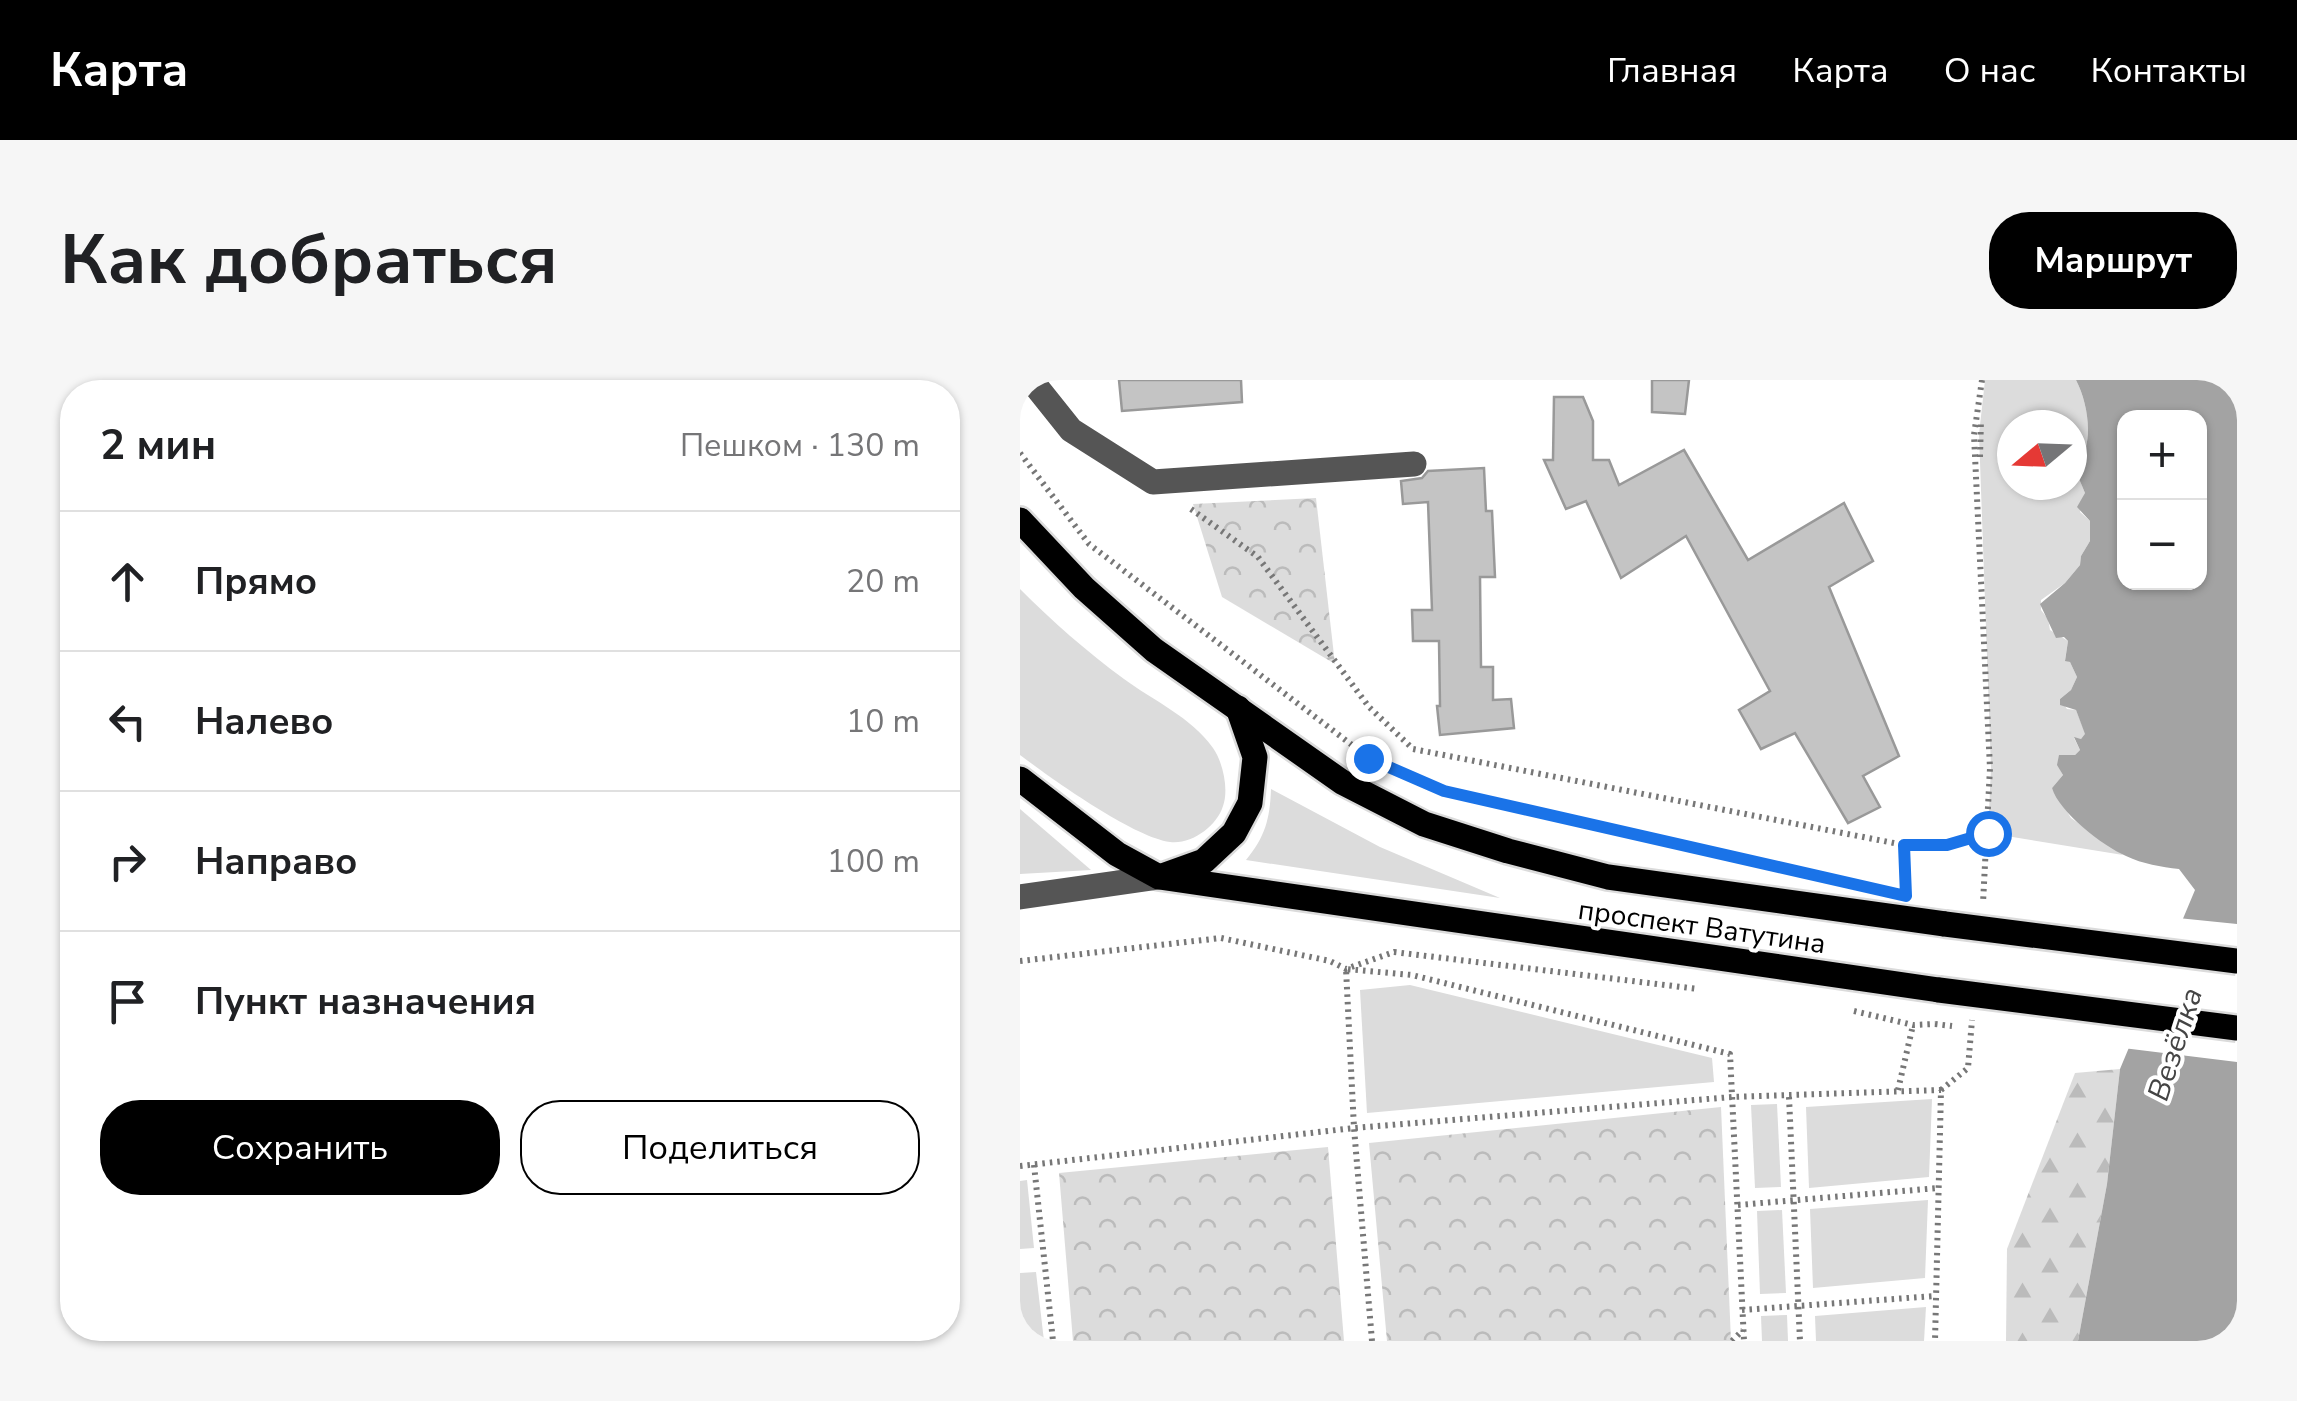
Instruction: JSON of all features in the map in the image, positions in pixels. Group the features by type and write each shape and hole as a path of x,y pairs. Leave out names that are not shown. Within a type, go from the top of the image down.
{"main road":[{"path":"1020,520 1084,588 1140,638 1342,782 1424,824 1608,877 2237,961"},
{"path":"1020,779 1117,854 1159,877 1204,861 1234,833 1250,803 1256,758 1238,708"},
{"name":"проспект Ватутина","path":"1159,877 1939,990 2237,1028"}],"street":[{"path":"1031,380 1071,430 1153,482 1414,464"},
{"path":"1020,897 1159,877"}],"path":[{"path":"1153,482 1258,558 1369,707 1414,748 1904,845 1947,845 1988,833 1991,768 1979,434 1984,380"},
{"path":"1020,453 1089,544 1368,758 1444,791 1803,871"},
{"path":"1888,892 1906,896 1904,845"},
{"path":"1020,961 1221,938 1330,961 1346,969 1412,975 1730,1054 1744,1341"},
{"path":"1346,969 1394,952 1705,990"},
{"path":"1346,969 1354,1128 1372,1341"},
{"path":"1840,1008 1914,1024 1935,1024"},
{"path":"1898,1090 1914,1024"},
{"path":"1020,1166 1354,1128 1732,1096 1941,1090 1935,1341"},
{"path":"1789,1097 1800,1341"},
{"path":"1034,1165 1053,1341"},
{"path":"1738,1205 1938,1188"},
{"path":"1742,1310 1936,1296"},
{"path":"1052,1330 1063,1341"},
{"path":"1732,1341 1743,1330"}],"green space":[{"path":"1985,380 2076,380 2085,410 1997,410 1997,500 2083,500 2080,512 2090,521 2090,541 2080,565 2065,583 2041,600 2050,630 2068,641 2065,660 2077,677 2071,690 2060,699 2067,709 2076,710 2086,735 2074,738 2080,750 2067,756 2060,769 2063,775 2052,788 2071,818 2123,855 1988,833 1991,768 1979,434"},
{"path":"1316,498 1335,664 1222,597 1193,504"},
{"path":"1020,589 1083,647 1183,718 1213,748 1224,776 1225,799 1220,813 1202,833 1170,842 1135,830 1020,755"},
{"path":"1271,789 1380,847 1500,898 1246,860 1265,827"},
{"path":"1020,809 1091,870 1020,874"},
{"path":"1410,985 1712,1058 1714,1082 1367,1113 1360,990"},
{"path":"2120,1069 2107,1184 2078,1341 2006,1341 2007,1249 2075,1073"},
{"path":"1932,1099 1929,1177 1809,1188 1806,1107"},
{"path":"1777,1104 1781,1187 1755,1188 1751,1105"},
{"path":"1721,1107 1731,1341 1387,1341 1369,1143"},
{"path":"1328,1147 1344,1341 1073,1341 1059,1173"},
{"path":"1027,1180 1034,1248 1020,1249 1020,1181"},
{"path":"1928,1200 1925,1278 1813,1288 1810,1209"},
{"path":"1782,1210 1786,1293 1760,1294 1757,1211"},
{"path":"1036,1272 1044,1341 1020,1341 1020,1273"},
{"path":"1926,1307 1924,1341 1816,1341 1815,1316"},
{"path":"1787,1315 1788,1341 1762,1341 1761,1316"}],"water":[{"name":"Везёлка","path":"2076,380 2237,380 2237,1341 2078,1341 2107,1184 2120,1069 2195,890 2179,869 2132,859 2094,836 2063,807 2052,788 2063,775 2057,765 2059,755 2075,755 2080,750 2074,737 2081,739 2085,734 2076,710 2060,705 2060,699 2071,690 2077,677 2070,662 2065,661 2068,641 2056,638 2040,604 2080,565 2090,541 2090,521 2077,507 2081,500 2087,500 2086,410"}],"pier":[{"path":"2178,918 2237,924 2237,1062 2123,1048"}],"building":[{"path":"1119,380 1241,380 1242,402 1122,411"},
{"path":"1652,380 1689,380 1685,414 1652,412"},
{"path":"1554,397 1583,397 1593,421 1593,460 1609,460 1619,485 1684,450 1748,560 1844,503 1873,561 1829,587 1899,756 1863,776 1880,807 1848,823 1795,733 1761,749 1739,710 1770,691 1686,536 1621,578 1586,501 1566,509 1544,460 1553,460"},
{"path":"1484,468 1486,511 1492,511 1495,577 1480,577 1481,667 1493,667 1493,700 1511,699 1514,728 1440,735 1439,641 1413,641 1412,610 1432,610 1428,502 1403,504 1401,481 1422,478 1428,471"}],"route":[{"path":"1368,758 1444,791 1906,896 1904,845 1947,845 1988,833"}]}
